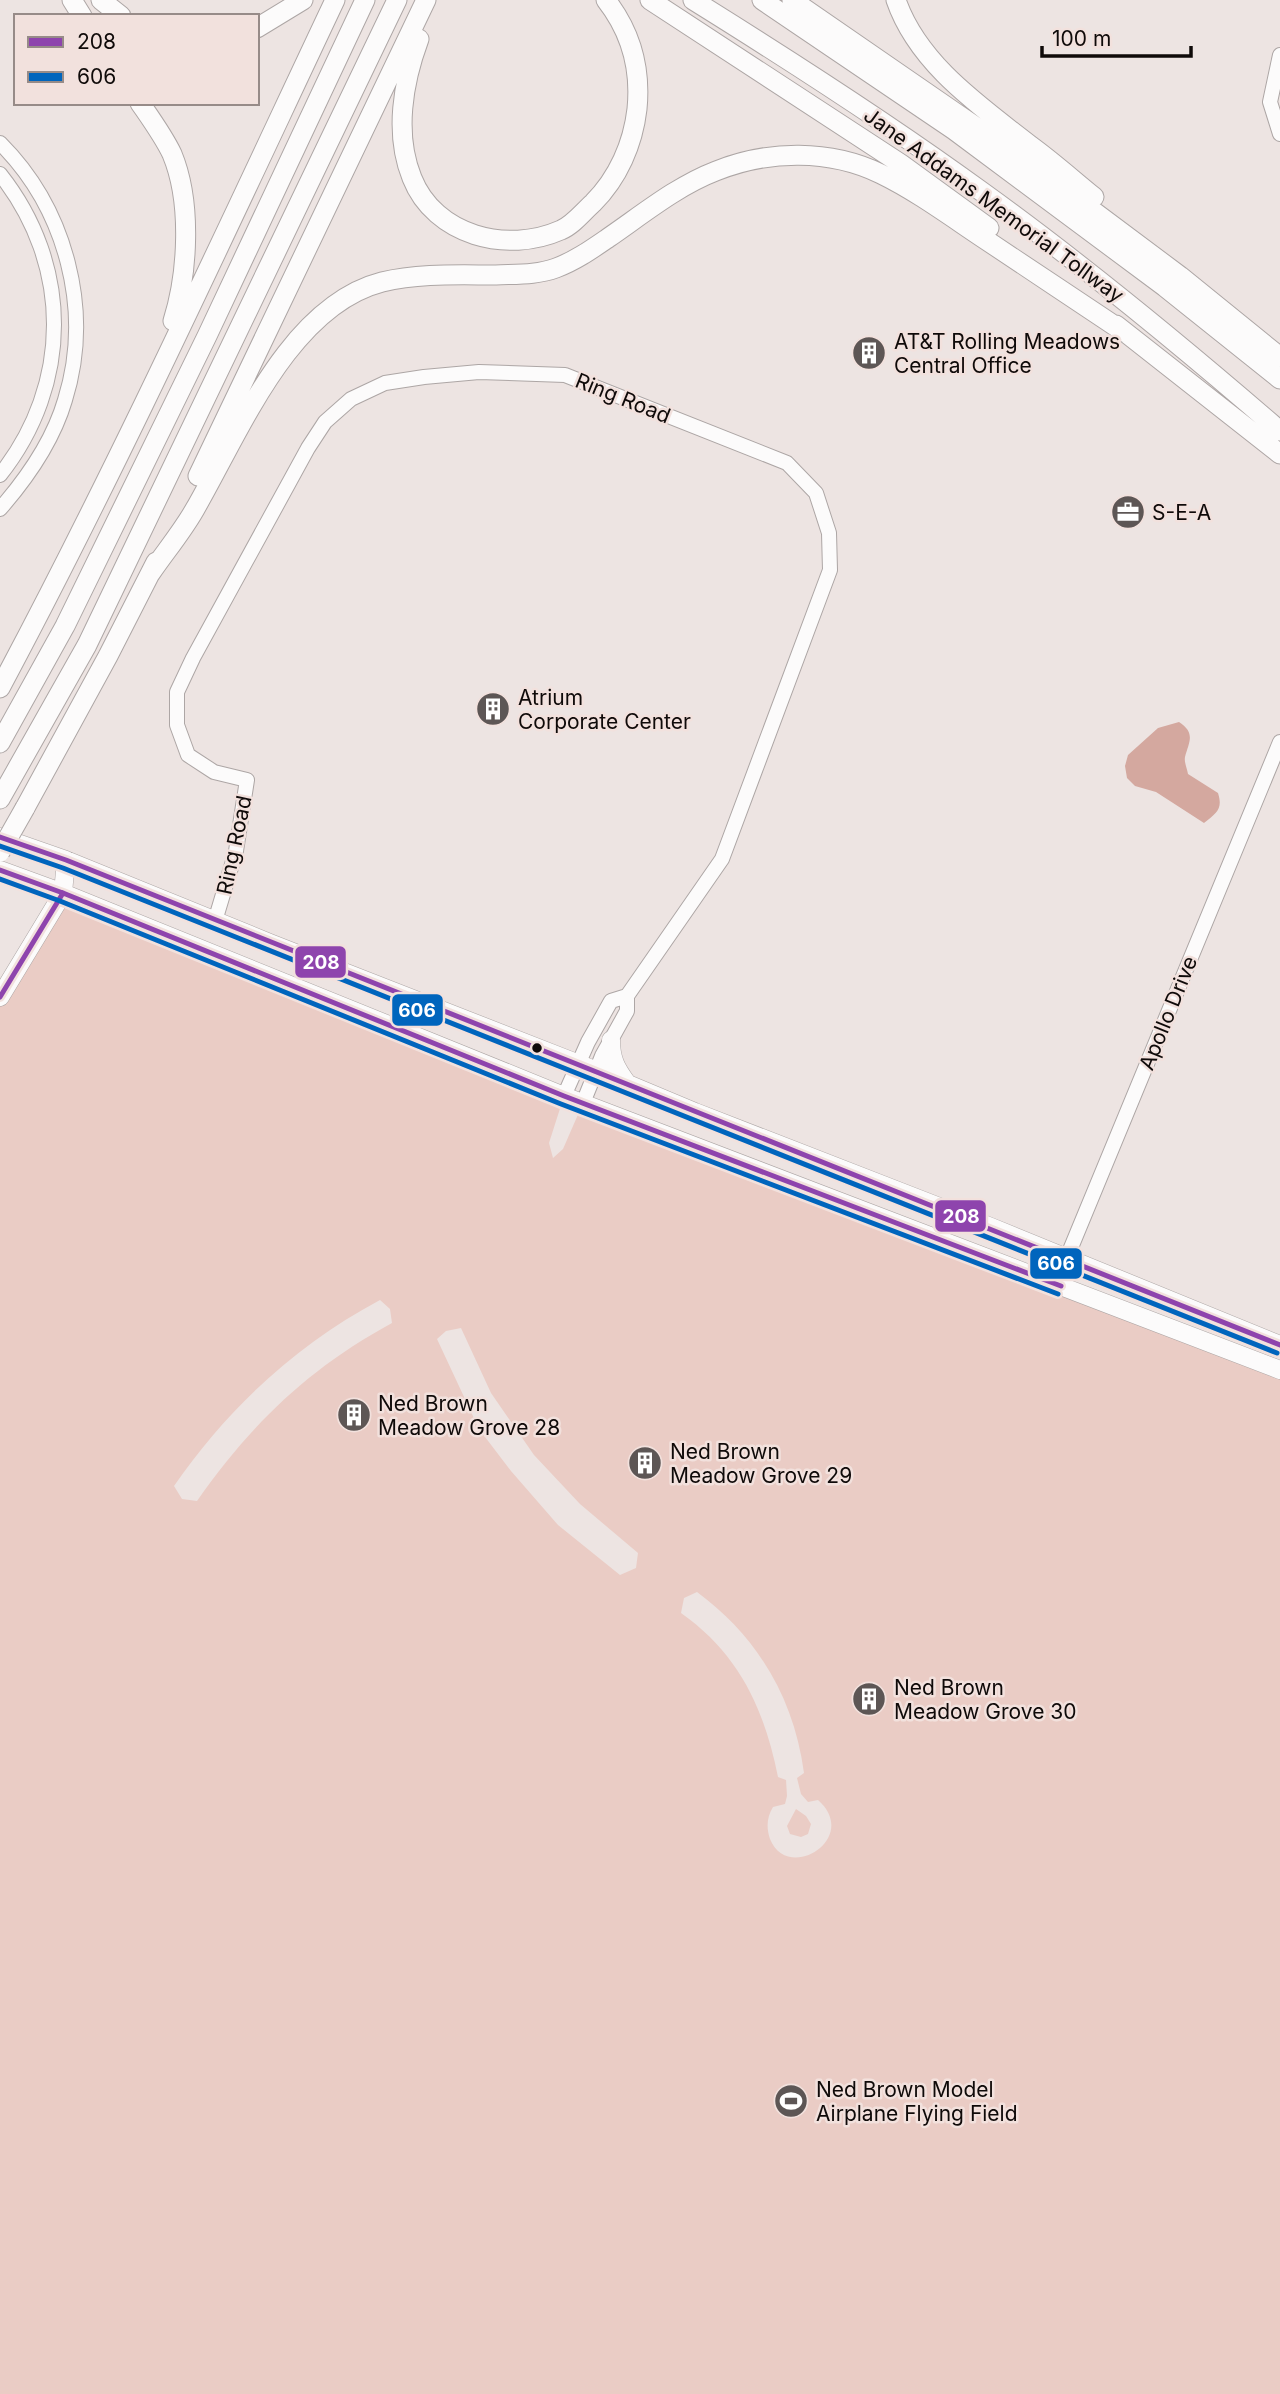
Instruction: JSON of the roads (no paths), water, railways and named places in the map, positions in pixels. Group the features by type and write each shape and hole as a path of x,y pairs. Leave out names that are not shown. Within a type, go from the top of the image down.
{"highway":[{"path":"102,0 119,14"},
{"path":"259,26 303,0"},
{"path":"0,688 80,536 153,387 335,0"},
{"path":"0,743 71,614 207,336 365,0"},
{"path":"0,799 87,645 397,0"},
{"path":"0,852 150,574 426,0"},
{"path":"432,0 408,72 402,114 403,142 409,168 424,199 441,217 462,230 486,239 513,241 533,239 562,230 579,218 610,183 626,155 636,117 637,71 623,23 606,0"},
{"path":"650,0 901,164 1031,257 1280,454"},
{"name":"Jane Addams Memorial Tollway","path":"693,0 855,104 981,191 1148,318 1280,430"},
{"name":"Jane Addams Memorial Tollway","path":"762,0 954,130 1166,287 1280,379"},
{"path":"792,0 959,113 1180,276 1280,357"},
{"path":"897,0 906,21 939,69 970,99 1119,218 1180,276"},
{"path":"141,105 172,154 180,181 186,219 181,297 153,387"},
{"path":"150,574 195,510 221,459 277,368 299,336 326,311 363,288 407,276 526,274 553,269 579,258 682,187 742,162 781,155 814,156 851,163 881,174 1124,332"}],"main road":[{"path":"0,837 66,860 578,1063 1280,1345"},
{"path":"0,997 63,893 66,860"},
{"path":"0,870 565,1096 1280,1370"},
{"path":"611,1040 614,1065 627,1083"}],"street":[{"path":"1280,55 1269,102 1280,134"},
{"path":"0,143 38,190 63,245 72,279 75,334 71,379 57,422 26,480 0,509"},
{"path":"0,174 29,216 46,261 53,291 54,340 52,368 41,405 26,437 0,475"},
{"name":"Ring Road","path":"215,921 236,850 247,780 214,772 188,755 177,725 177,692 308,448 325,422 352,399 385,383 424,377 480,372 565,375 787,463 816,493 830,533 830,570 722,859 627,996 627,1011 602,1056 583,1103"},
{"name":"Apollo Drive","path":"1056,1284 1280,742"},
{"name":"Ring Road","path":"565,1096 578,1063 611,1001 627,996"}],"place":[{"name":"AT&T Rolling Meadows Central Office","path":"869,353"},
{"name":"S-E-A","path":"1128,512"},
{"name":"Atrium Corporate Center","path":"493,709"},
{"name":"Ned Brown Meadow Grove 28","path":"354,1415"},
{"name":"Ned Brown Meadow Grove 29","path":"645,1463"},
{"name":"Ned Brown Meadow Grove 30","path":"869,1699"},
{"name":"Ned Brown Model Airplane Flying Field","path":"791,2101"}]}
